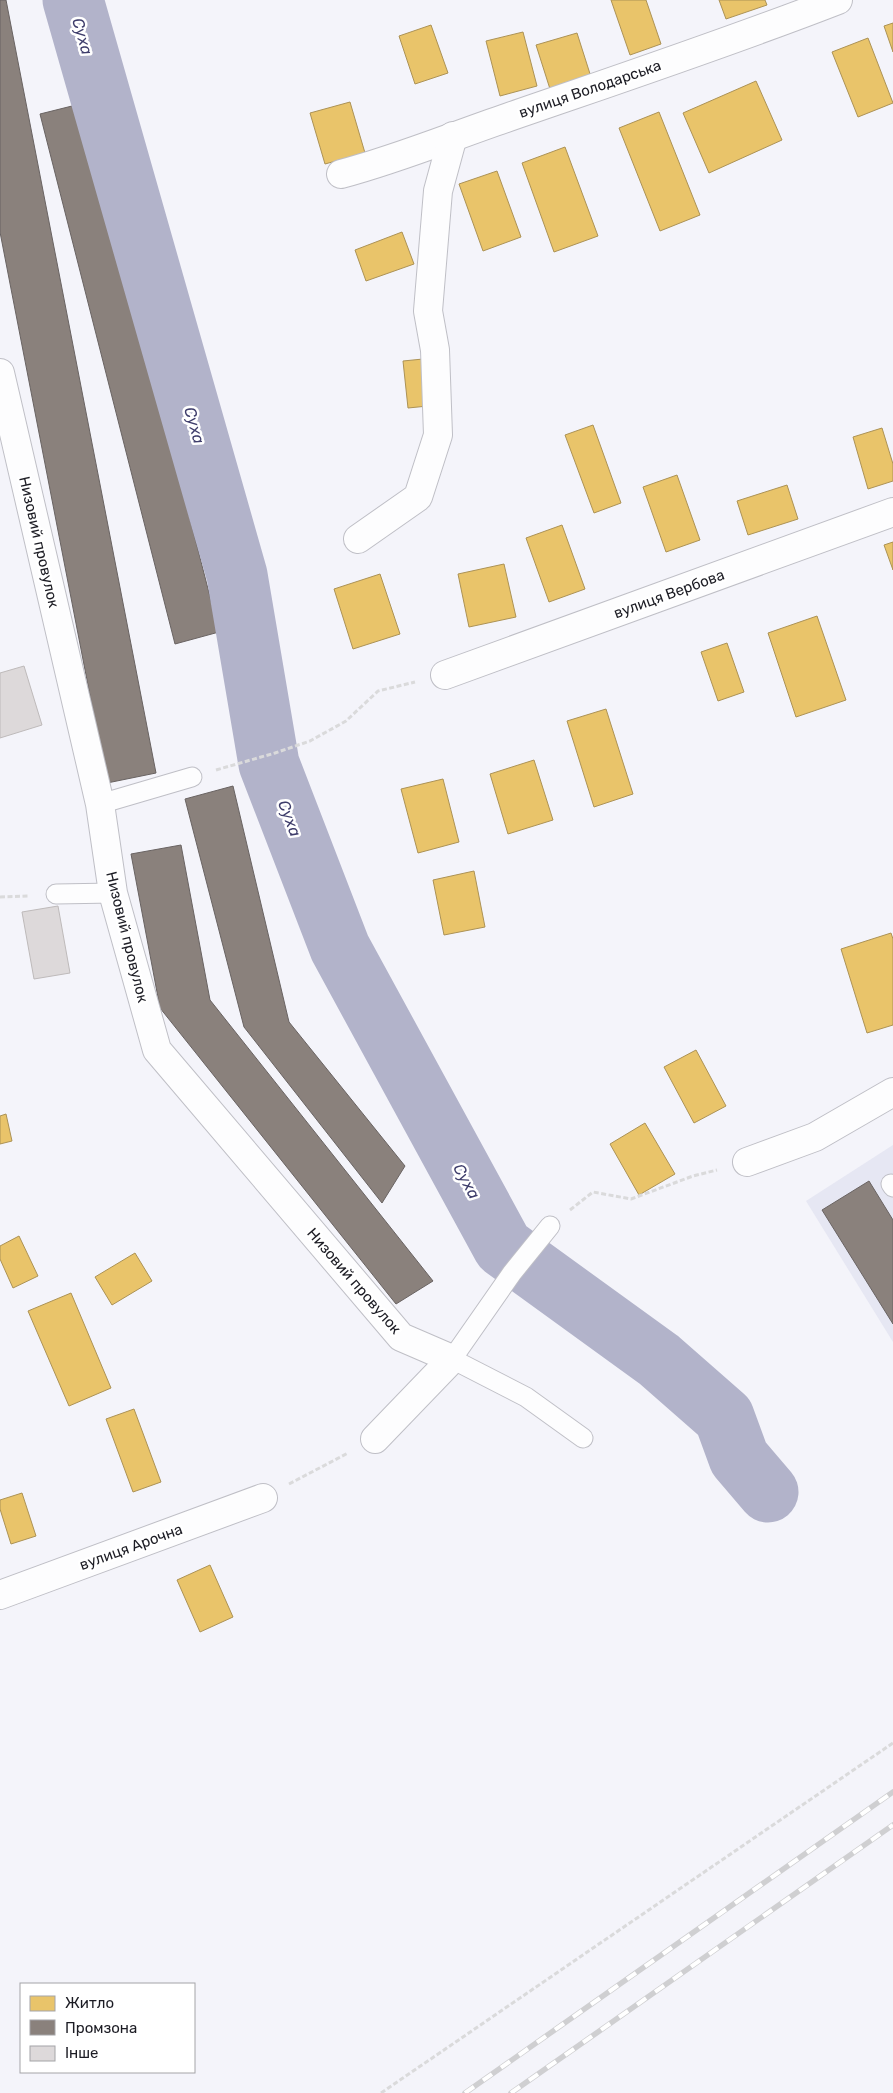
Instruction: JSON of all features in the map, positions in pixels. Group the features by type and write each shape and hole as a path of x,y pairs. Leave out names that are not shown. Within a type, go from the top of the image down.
{"street":[{"name":"вулиця Володарська","path":"340,174 382,163 453,136 736,39 838,0"},
{"path":"358,539 418,497 438,435 434,350 428,311 438,191 453,136"},
{"name":"Низовий провулок","path":"0,373 100,804 113,892 157,1050 401,1337 452,1359"},
{"name":"вулиця Вербова","path":"432,678 893,512"},
{"path":"747,1162 815,1137 893,1092"},
{"path":"375,1439 452,1359"},
{"name":"вулиця Арочна","path":"0,1595 263,1498"}],"lane":[{"path":"100,804 192,776"},
{"path":"56,894 113,892"},
{"path":"550,1226 512,1273 452,1359 526,1397 583,1438"}],"path":[{"path":"192,776 263,757 310,741 346,721 378,691 432,678"},
{"path":"550,1226 593,1192 632,1199 693,1176 747,1162"},
{"path":"263,1498 375,1439"},
{"path":"381,2093 893,1743"}],"shaded area":[{"path":"893,1145 893,1342 806,1201"}],"building: Житло":[{"path":"611,0 646,0 661,44 630,55"},
{"path":"719,0 765,0 767,5 726,19"},
{"path":"893,23 893,52 884,26"},
{"path":"431,25 448,73 415,84 399,36"},
{"path":"523,32 537,86 500,96 486,41"},
{"path":"577,33 591,77 550,89 536,45"},
{"path":"868,38 893,103 858,117 832,52"},
{"path":"756,81 782,140 709,173 683,113"},
{"path":"350,102 365,153 325,164 310,113"},
{"path":"659,112 700,215 660,231 619,128"},
{"path":"565,147 598,236 554,252 522,163"},
{"path":"497,171 521,237 483,251 459,184"},
{"path":"402,232 414,264 366,281 355,250"},
{"path":"423,359 428,406 408,408 403,361"},
{"path":"593,425 621,503 594,513 565,435"},
{"path":"882,428 893,464 893,481 868,489 853,437"},
{"path":"677,475 700,540 666,552 643,487"},
{"path":"787,485 798,519 748,535 737,501"},
{"path":"562,525 585,589 549,602 526,538"},
{"path":"893,542 893,570 884,545"},
{"path":"504,564 516,617 469,627 458,574"},
{"path":"380,574 400,634 353,649 334,589"},
{"path":"817,616 846,700 796,717 768,633"},
{"path":"727,643 744,692 718,701 701,652"},
{"path":"606,709 633,794 594,807 567,721"},
{"path":"534,760 553,820 508,834 490,774"},
{"path":"443,779 459,842 418,853 401,789"},
{"path":"474,871 485,927 444,935 433,880"},
{"path":"891,933 893,939 893,1025 867,1033 841,949"},
{"path":"696,1050 726,1106 694,1123 664,1067"},
{"path":"6,1114 12,1141 0,1144 0,1116"},
{"path":"645,1123 675,1174 639,1195 610,1144"},
{"path":"19,1236 38,1276 13,1288 0,1259 0,1246"},
{"path":"135,1253 152,1281 112,1305 95,1277"},
{"path":"71,1293 111,1388 69,1406 28,1311"},
{"path":"134,1409 161,1482 133,1492 106,1419"},
{"path":"22,1493 36,1536 11,1544 0,1509 0,1500"},
{"path":"210,1565 233,1617 200,1632 177,1580"}],"building: Промзона":[{"path":"0,0 6,0 156,773 107,783 0,232"},
{"path":"84,103 219,632 175,644 40,114"},
{"path":"233,786 289,1022 405,1166 382,1203 244,1027 185,799"},
{"path":"181,845 210,1000 433,1281 396,1304 160,1008 131,854"},
{"path":"869,1181 893,1220 893,1324 822,1210"}],"building: Інше":[{"path":"24,666 42,725 0,738 0,673"},
{"path":"58,906 70,973 34,979 22,912"}],"waterway":[{"name":"Суха","path":"73,0 237,575 269,764 340,948 503,1247 659,1360 724,1417 739,1458 768,1492"}],"railway":[{"path":"465,2093 893,1792"},
{"path":"511,2093 893,1825"}]}
